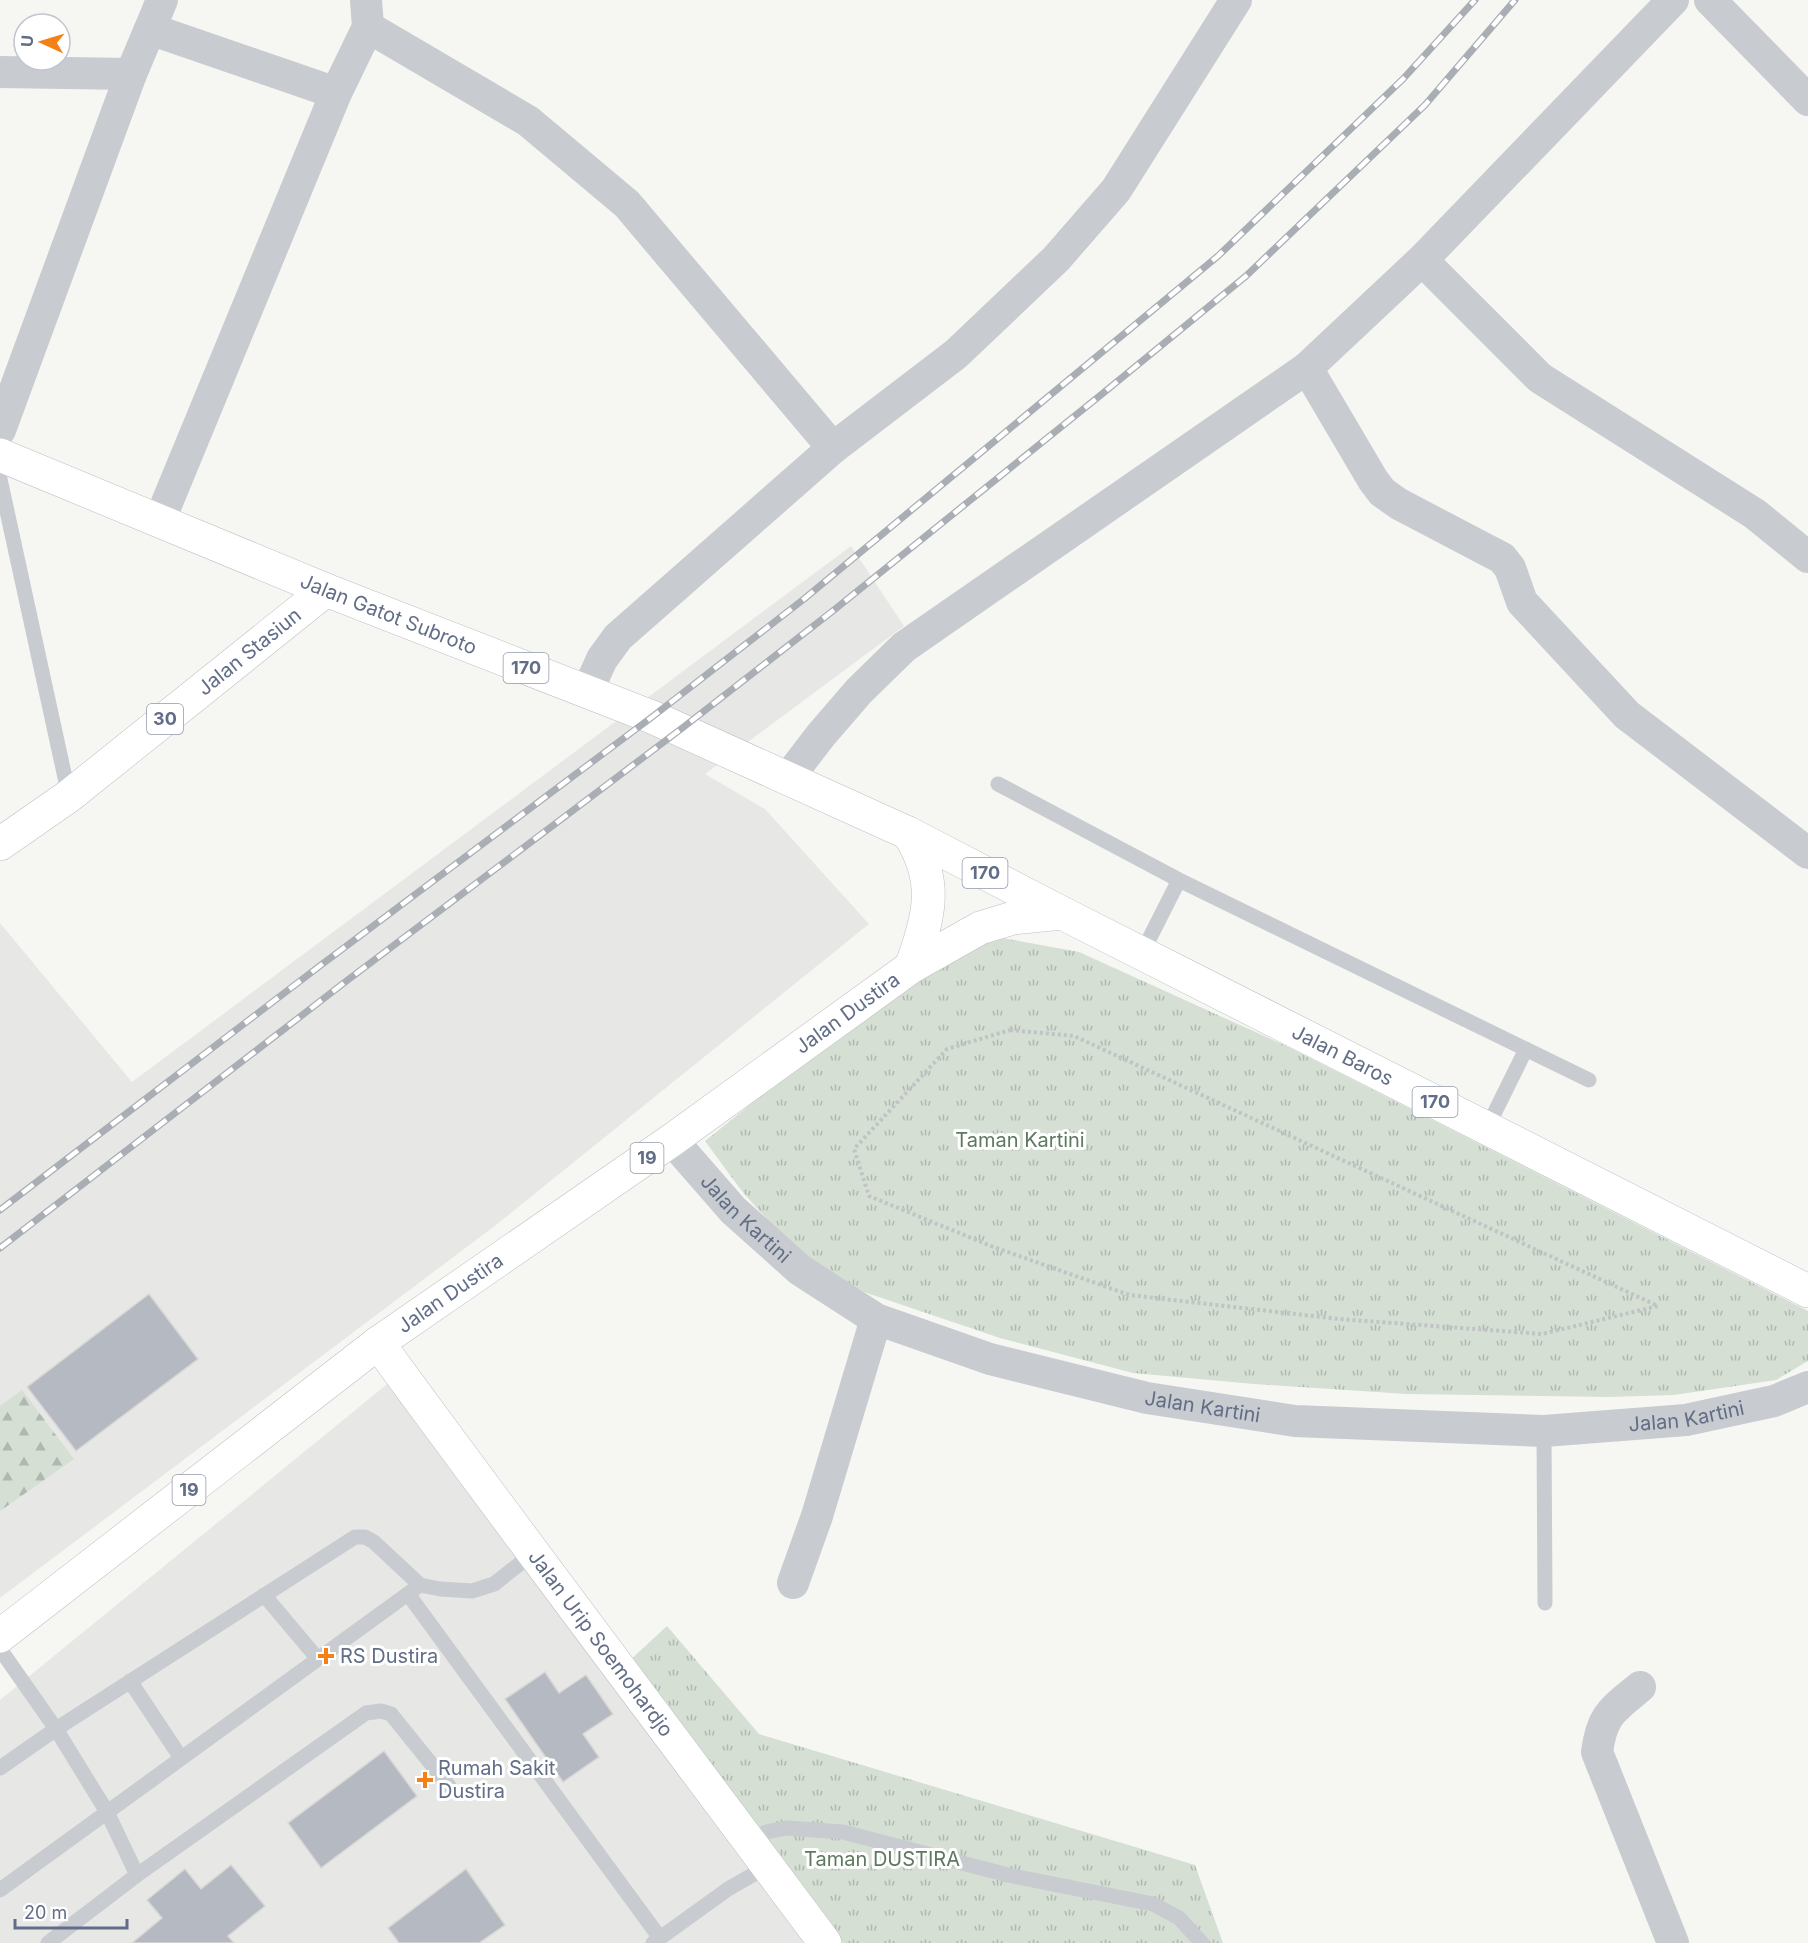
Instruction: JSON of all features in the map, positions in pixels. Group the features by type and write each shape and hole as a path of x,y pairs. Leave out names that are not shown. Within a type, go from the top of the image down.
{"main road":[{"name":"Jalan Gatot Subroto","path":"0,455 326,590 681,729 908,833"},
{"name":"Jalan Stasiun","path":"0,844 69,796 326,590"},
{"name":"Jalan Baros","path":"908,833 1808,1291"},
{"name":"Jalan Dustira","path":"908,833 923,857 928,874 927,915 921,942 912,966"},
{"name":"Jalan Dustira","path":"0,1636 378,1343 672,1140 912,966 980,928 1013,918 1062,913"},
{"name":"Jalan Urip Soemohardjo","path":"378,1343 532,1554 825,1943"}],"street":[{"path":"0,430 131,74 162,0"},
{"path":"587,692 602,659 618,637 833,448 956,354 1056,260 1116,190 1236,0"},
{"path":"788,778 859,691 904,647 1307,368 1422,260 1673,0"},
{"path":"1710,0 1808,100"},
{"path":"159,522 367,14 528,121 627,204 833,448"},
{"path":"150,29 336,93"},
{"path":"0,72 131,74"},
{"path":"1422,260 1540,378 1755,514 1808,557"},
{"path":"1307,368 1382,492 1399,504 1502,558 1510,567 1522,602 1627,715 1808,853"},
{"name":"Jalan Kartini","path":"672,1140 733,1210 800,1270 876,1318 990,1359 1147,1398 1295,1421 1544,1431 1686,1420 1774,1401 1808,1388"},
{"path":"793,1584 817,1516 876,1318"},
{"path":"1640,1687 1609,1713 1601,1728 1597,1752 1673,1943"}],"lane":[{"path":"0,479 69,796"},
{"path":"998,784 1179,880 1589,1080"},
{"path":"1142,953 1179,880"},
{"path":"1487,1128 1526,1049"},
{"path":"1544,1431 1545,1603"},
{"path":"0,1768 56,1729 355,1537 365,1537 374,1542 414,1589 656,1940 728,1889 759,1854 766,1832 786,1828 843,1832 1008,1875 1154,1904 1179,1918 1202,1943"},
{"path":"0,1890 414,1589 472,1592 501,1579 532,1554"},
{"path":"264,1595 318,1659"},
{"path":"0,1649 56,1729 107,1812 137,1875"},
{"path":"130,1681 182,1758"},
{"path":"48,1943 137,1875 366,1713 381,1710 391,1714 449,1786"}],"path":[{"path":"1010,1030 1074,1036 1658,1306 1542,1334 1339,1319 1129,1295 991,1246 869,1196 854,1149 947,1049 1010,1030"}],"shaded area":[{"path":"851,546 904,626 705,774 765,809 869,924 496,1225 0,1598 0,923 132,1082"},
{"name":"RS Dustira","path":"391,1381 813,1943 0,1943 0,1700"}],"green space":[{"name":"Taman Kartini","path":"997,937 1079,952 1284,1045 1808,1311 1808,1361 1776,1380 1674,1395 1609,1397 1407,1394 1254,1384 1133,1373 1000,1338 864,1292 794,1250 741,1190 705,1141 902,983"},
{"path":"22,1390 74,1459 0,1511 0,1406"},
{"name":"Taman DUSTIRA","path":"667,1626 759,1734 1195,1865 1223,1943 841,1943 627,1663"}],"building":[{"path":"149,1294 198,1359 76,1451 27,1387"},
{"path":"545,1672 559,1693 586,1675 613,1714 583,1734 599,1757 563,1782 505,1699"},
{"path":"384,1751 417,1796 321,1868 288,1823"},
{"path":"231,1865 265,1906 228,1936 234,1943 132,1943 162,1918 147,1900 185,1869 201,1889"},
{"path":"466,1869 505,1925 479,1943 399,1943 388,1928"}],"railway":[{"path":"0,1210 321,965 652,717 804,599 1218,256 1403,79 1475,0"},
{"path":"0,1248 834,610 1246,276 1425,105 1515,0"}],"place":[{"name":"RS Dustira","path":"326,1656"},
{"name":"Rumah Sakit Dustira","path":"425,1780"}]}
